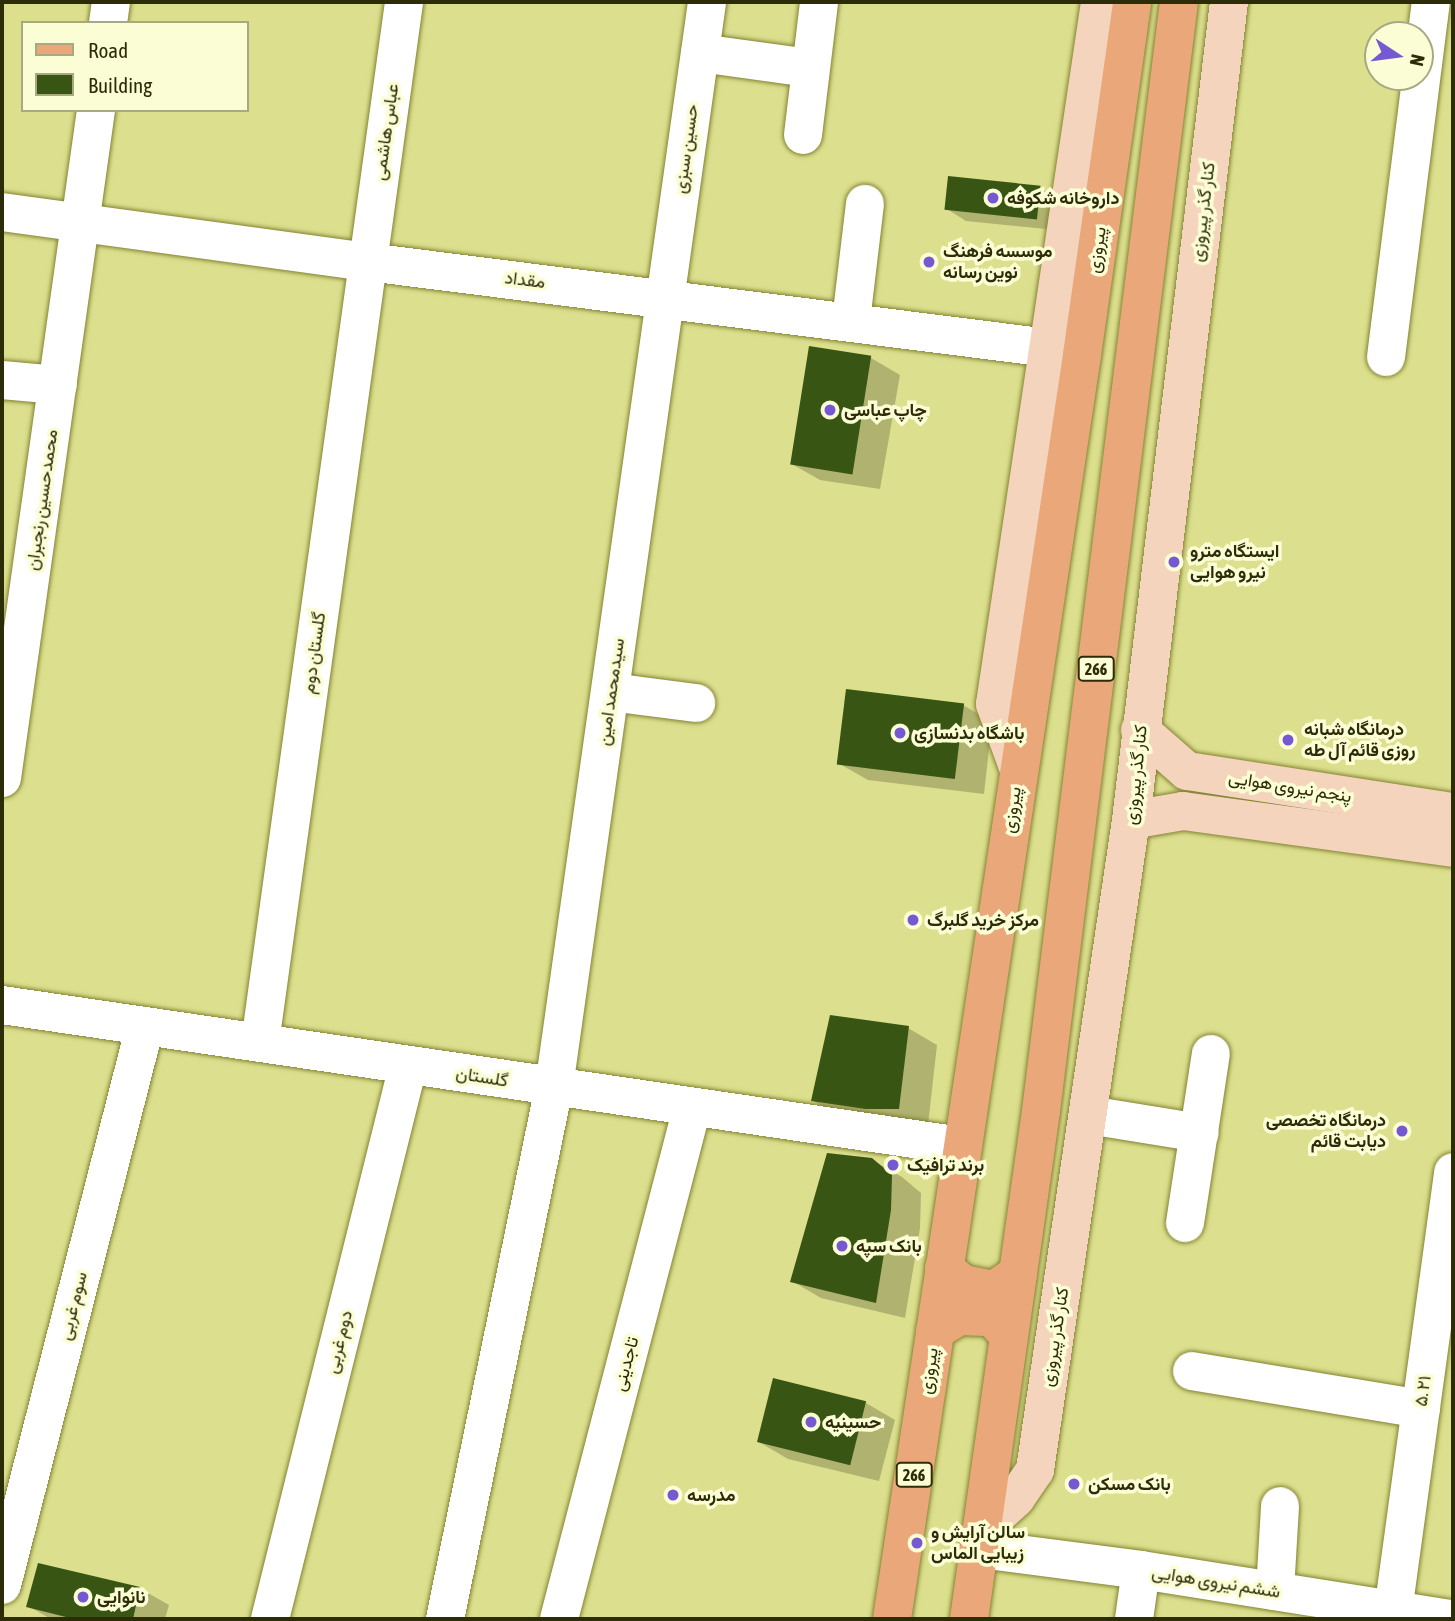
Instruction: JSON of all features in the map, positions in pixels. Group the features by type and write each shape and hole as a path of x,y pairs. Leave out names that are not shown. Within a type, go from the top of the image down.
{"main road":[{"path":"1018,767 995,705 1100,2"},
{"name":"پیروزی","path":"892,1619 1082,355 1132,2"},
{"name":"266","path":"970,1619 1018,1274 1179,2"},
{"name":"کنار گذر پیروزی","path":"982,1538 1016,1498 1035,1470 1131,820 1229,2"},
{"path":"1140,730 1187,771 1174,778 1170,787 1171,797 1183,811"},
{"name":"پنجم نیروی هوایی","path":"1187,771 1453,812"},
{"name":"پنجم نیروی هوایی","path":"1131,820 1183,811 1453,848"},
{"path":"944,1268 962,1284 994,1290 1018,1274"},
{"path":"935,1331 959,1316 992,1318 1009,1336"}],"street":[{"path":"108,21 111,2"},
{"name":"عباس هاشمی","path":"368,262 404,2"},
{"name":"حسین سبزی","path":"664,297 707,2"},
{"path":"803,135 819,2"},
{"path":"1386,357 1431,2"},
{"path":"700,53 810,68"},
{"name":"محمدحسین رنجبران","path":"2,778 96,112"},
{"path":"851,321 865,204"},
{"name":"مقداد","path":"2,212 368,262 664,297 1049,348"},
{"name":"گلستان دوم","path":"260,1043 368,262"},
{"name":"سیدمحمد امین","path":"445,1619 554,1087 664,297"},
{"path":"2,380 58,385"},
{"path":"611,692 696,703"},
{"name":"گلستان","path":"2,1005 962,1146"},
{"name":"سوم غربی","path":"2,1585 145,1026"},
{"path":"1185,1223 1211,1054"},
{"name":"دوم غربی","path":"270,1619 408,1066"},
{"name":"تاجدینی","path":"559,1619 692,1108"},
{"path":"1089,1115 1200,1133"},
{"name":"۵. ۲۱","path":"1393,1615 1453,1172"},
{"path":"1192,1371 1421,1409"},
{"path":"1275,1591 1280,1506"},
{"name":"ششم نیروی هوایی","path":"982,1538 1141,1570 1275,1591 1393,1615 1451,1619"},
{"path":"1135,1619 1141,1570"}],"building":[{"name":"داروخانه شکوفه","path":"948,176 1040,186 1037,220 944,210"},
{"name":"چاپ عباسی","path":"809,346 871,356 852,474 790,465"},
{"name":"باشگاه بدنسازی","path":"846,689 964,704 955,779 837,764"},
{"path":"830,1015 909,1026 899,1109 865,1109 811,1101"},
{"name":"بانک سپه","path":"827,1153 872,1158 892,1175 891,1210 876,1303 790,1282"},
{"name":"حسینیه","path":"773,1378 866,1401 850,1465 757,1442"},
{"name":"نانوایی","path":"38,1563 140,1587 133,1619 74,1619 26,1607"}],"place":[{"name":"داروخانه شکوفه","path":"993,198"},
{"name":"موسسه فرهنگ نوین رسانه","path":"929,262"},
{"name":"چاپ عباسی","path":"830,410"},
{"name":"ایستگاه مترو نیرو هوایی","path":"1174,562"},
{"name":"باشگاه بدنسازی","path":"900,733"},
{"name":"درمانگاه شبانه روزی قائم آل طه","path":"1288,740"},
{"name":"مرکز خرید گلبرگ","path":"913,920"},
{"name":"درمانگاه تخصصی دیابت قائم","path":"1402,1131"},
{"name":"برند ترافیک","path":"893,1165"},
{"name":"بانک سپه","path":"842,1246"},
{"name":"حسینیه","path":"811,1422"},
{"name":"بانک مسکن","path":"1074,1484"},
{"name":"مدرسه","path":"673,1495"},
{"name":"سالن آرایش و زیبایی الماس","path":"917,1543"},
{"name":"نانوایی","path":"83,1597"}]}
